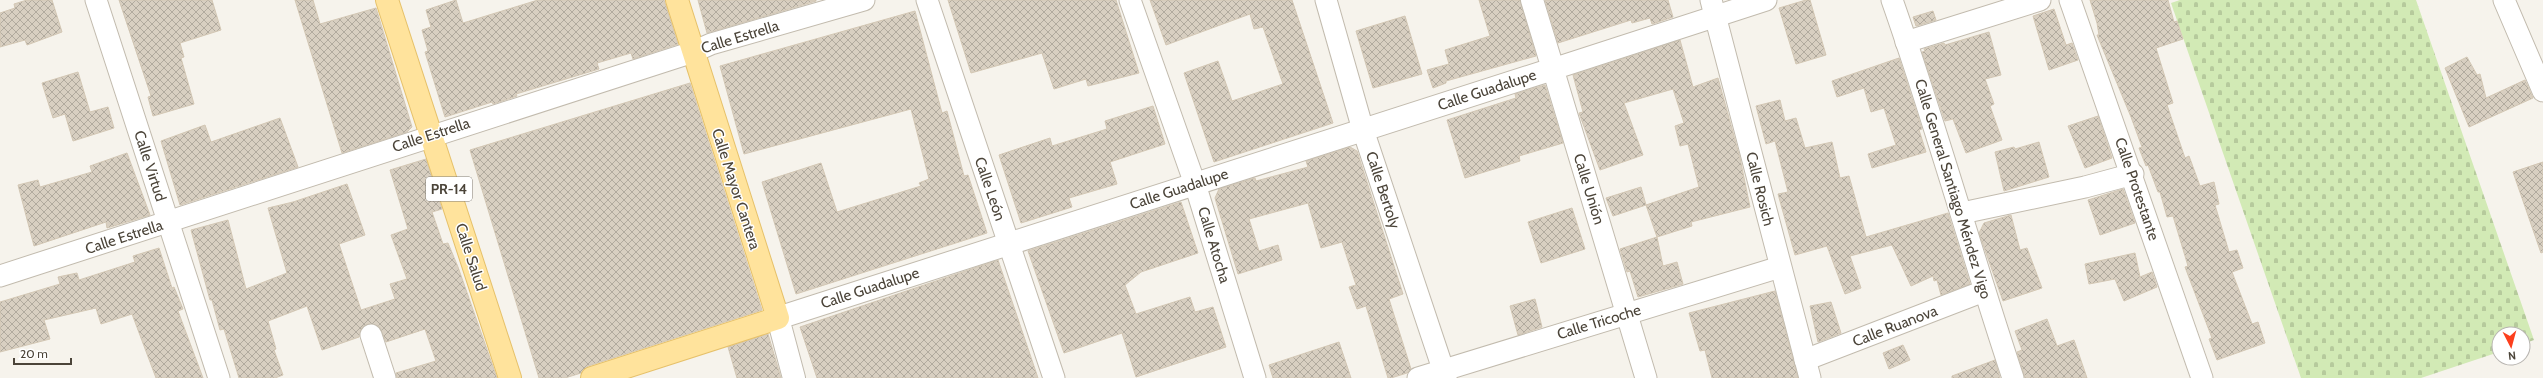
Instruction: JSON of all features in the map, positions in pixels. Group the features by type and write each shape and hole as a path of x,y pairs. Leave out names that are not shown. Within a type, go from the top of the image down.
{"main road":[{"name":"Calle Salud","path":"387,0 510,378"},
{"name":"Calle Mayor Cantera","path":"676,0 778,318"},
{"name":"Calle Guadalupe","path":"592,378 778,318"}],"street":[{"name":"Calle Virtud","path":"96,0 219,378"},
{"name":"Calle Estrella","path":"0,276 168,223 432,135 693,52 711,44 864,0"},
{"name":"Calle León","path":"927,0 1054,378"},
{"name":"Calle Atocha","path":"1130,0 1195,184 1255,378"},
{"name":"Calle Bertoly","path":"1326,0 1363,130 1444,374"},
{"name":"Calle Unión","path":"1532,0 1646,378"},
{"name":"Calle Guadalupe","path":"778,318 1553,68 1714,8 1766,0"},
{"name":"Calle General Santiago Méndez Vigo","path":"1892,0 1962,213 1984,291 2012,378"},
{"path":"1906,42 2040,0"},
{"name":"Calle Protestante","path":"2070,0 2202,378"},
{"path":"2504,0 2543,91"},
{"name":"Calle Rosich","path":"1714,8 1780,267 1808,369"},
{"path":"1962,213 2132,174"},
{"name":"Calle Tricoche","path":"1418,378 1444,374 1627,314 1780,267"},
{"name":"Calle Ruanova","path":"1808,369 1984,291"},
{"name":"Calle Mayor Cantera","path":"778,318 794,378"},
{"path":"371,335 385,378"}],"green space":[{"path":"2180,0 2416,0 2529,326 2491,326 2491,355 2421,378 2301,378 2171,3"},
{"path":"2531,331 2534,340 2531,341"}],"building":[{"path":"27,0 52,0 62,32 27,45 25,40 0,47 0,13 15,8 14,4"},
{"path":"119,0 212,0 221,30 180,43 184,57 181,58 194,104 153,116 148,97 151,96"},
{"path":"295,0 313,0 320,24 376,8 412,127 407,132 342,153"},
{"path":"456,0 463,23 538,0 664,0 678,44 633,59 631,53 597,63 599,69 516,94 517,96 493,104 492,102 445,117 425,52 428,51 422,30 431,27 426,10"},
{"path":"698,0 816,0 816,1 707,33"},
{"path":"948,0 1116,0 1139,73 1088,86 1086,79 1054,89 1042,53 971,73"},
{"path":"1150,0 1292,0 1333,123 1214,162 1184,73 1218,61 1232,101 1283,84 1263,27 1254,29 1250,14 1166,45"},
{"path":"1479,0 1520,0 1536,56 1446,81 1446,83 1433,88 1427,70 1449,64 1445,50 1490,36"},
{"path":"1545,0 1668,0 1673,17 1652,24 1650,18 1632,23 1631,20 1558,43"},
{"path":"1810,0 1826,55 1796,64 1779,8"},
{"path":"2090,0 2168,0 2174,22 2177,21 2183,39 2156,48 2173,103 2167,105 2185,158 2189,156 2200,186 2214,182 2219,204 2215,205 2229,252 2237,250 2243,268 2232,272 2252,324 2258,322 2265,343 2217,360 2209,339 2212,338 2185,267 2188,266 2173,216 2167,217 2160,192 2158,192 2148,165 2146,166 2139,148 2142,147 2131,117 2097,35 2099,35 2097,23"},
{"path":"2054,9 2066,45 2072,43 2078,60 2049,70 2033,16"},
{"path":"915,11 942,113 947,111 964,176 968,175 987,233 796,294 762,182 821,163 837,212 921,186 919,183 929,179 911,109 744,154 720,66"},
{"path":"1933,11 1936,20 1916,26 1913,17"},
{"path":"1405,16 1422,74 1373,88 1356,31"},
{"path":"1989,32 2001,75 1985,79 1994,104 1990,106 2002,140 1966,153 1953,119 1945,121 1922,52 1925,51 1924,49 1944,43 1945,45"},
{"path":"1680,40 1693,87 1718,78 1740,158 1750,207 1691,222 1692,226 1657,237 1646,205 1699,187 1688,144 1680,146 1675,126 1684,123 1673,89 1624,103 1643,155 1600,170 1579,113 1583,112 1573,75"},
{"path":"2467,57 2477,75 2480,74 2486,98 2525,80 2533,98 2469,127 2445,68"},
{"path":"1899,58 1922,129 1919,130 1926,152 1872,168 1868,154 1896,145 1884,108 1871,112 1864,88 1837,97 1832,81"},
{"path":"78,72 90,112 108,107 114,128 73,141 65,114 53,118 42,83"},
{"path":"690,83 762,310 588,366 581,373 565,378 539,378 470,150"},
{"path":"1545,85 1563,143 1519,156 1520,161 1465,178 1447,120 1516,98 1515,94"},
{"path":"1780,100 1785,121 1796,118 1805,148 1832,142 1840,178 1849,176 1866,237 1948,213 1970,284 1941,295 1937,280 1934,281 1933,276 1911,286 1892,245 1850,256 1861,288 1845,294 1827,246 1795,255 1778,194 1788,192 1775,141 1766,144 1756,106"},
{"path":"1153,106 1165,144 1110,162 1117,184 1069,198 1072,207 1021,223 999,155 1050,138 1052,146 1107,129 1105,121"},
{"path":"2098,116 2112,158 2085,168 2068,126"},
{"path":"280,118 298,167 180,205 161,141 205,125 211,142"},
{"path":"2039,142 2049,177 2004,191 1995,152 2014,147 2015,149"},
{"path":"1350,147 1357,151 1403,294 1389,299 1411,369 1407,373 1391,378 1388,378 1366,306 1357,309 1349,287 1356,285 1342,242 1321,248 1308,203 1249,219 1259,251 1278,245 1282,260 1238,274 1215,198 1219,189 1255,178 1256,181 1308,167 1306,161"},
{"path":"127,153 150,215 107,228 106,222 34,246 18,185 38,180 40,187 92,172 90,166"},
{"path":"426,159 442,209 432,212 443,244 448,243 458,267 497,378 397,378 396,373 436,361 425,329 386,342 379,326 368,324 362,327 359,337 322,350 307,306 268,321 276,349 274,350 283,375 275,378 239,378 224,329 220,330 212,300 210,300 191,230 228,220 246,289 287,273 268,208 293,202 347,184 365,235 339,244 361,310 395,299 390,284 407,279 391,235 408,229 390,170"},
{"path":"2543,162 2543,252 2541,253 2513,172"},
{"path":"1641,187 1646,205 1613,216 1606,198"},
{"path":"2123,189 2135,223 2100,235 2088,200"},
{"path":"1181,202 1198,253 1141,272 1125,285 1136,314 1190,297 1195,312 1213,307 1226,347 1136,377 1122,333 1064,353 1028,251"},
{"path":"1572,208 1585,249 1541,263 1528,222"},
{"path":"2011,215 2020,250 2027,248 2042,288 2003,301 1979,233 1984,223"},
{"path":"1657,237 1663,266 1677,262 1683,284 1638,297 1630,271 1627,272 1620,249"},
{"path":"159,248 172,288 174,287 183,309 178,311 203,378 156,378 132,314 101,324 96,308 44,320 50,339 0,352 0,302 60,284 58,277 77,273 79,280 135,262 133,256"},
{"path":"2135,253 2140,277 2152,272 2157,287 2124,301 2115,279 2089,284 2085,264"},
{"path":"998,260 1038,378 817,378 800,327"},
{"path":"1775,291 1798,378 1712,378 1705,350 1700,351 1689,313"},
{"path":"1535,299 1542,327 1518,335 1510,306"},
{"path":"1831,302 1841,333 1818,342 1810,306"},
{"path":"2047,319 2057,346 2074,340 2087,378 2025,378 2017,352 2022,350 2015,331"},
{"path":"768,334 781,378 737,378 728,347"},
{"path":"1339,342 1351,378 1273,378 1269,365"},
{"path":"1903,345 1910,360 1889,369 1883,353"},
{"path":"1995,360 2000,378 1952,378 1952,376"}]}
